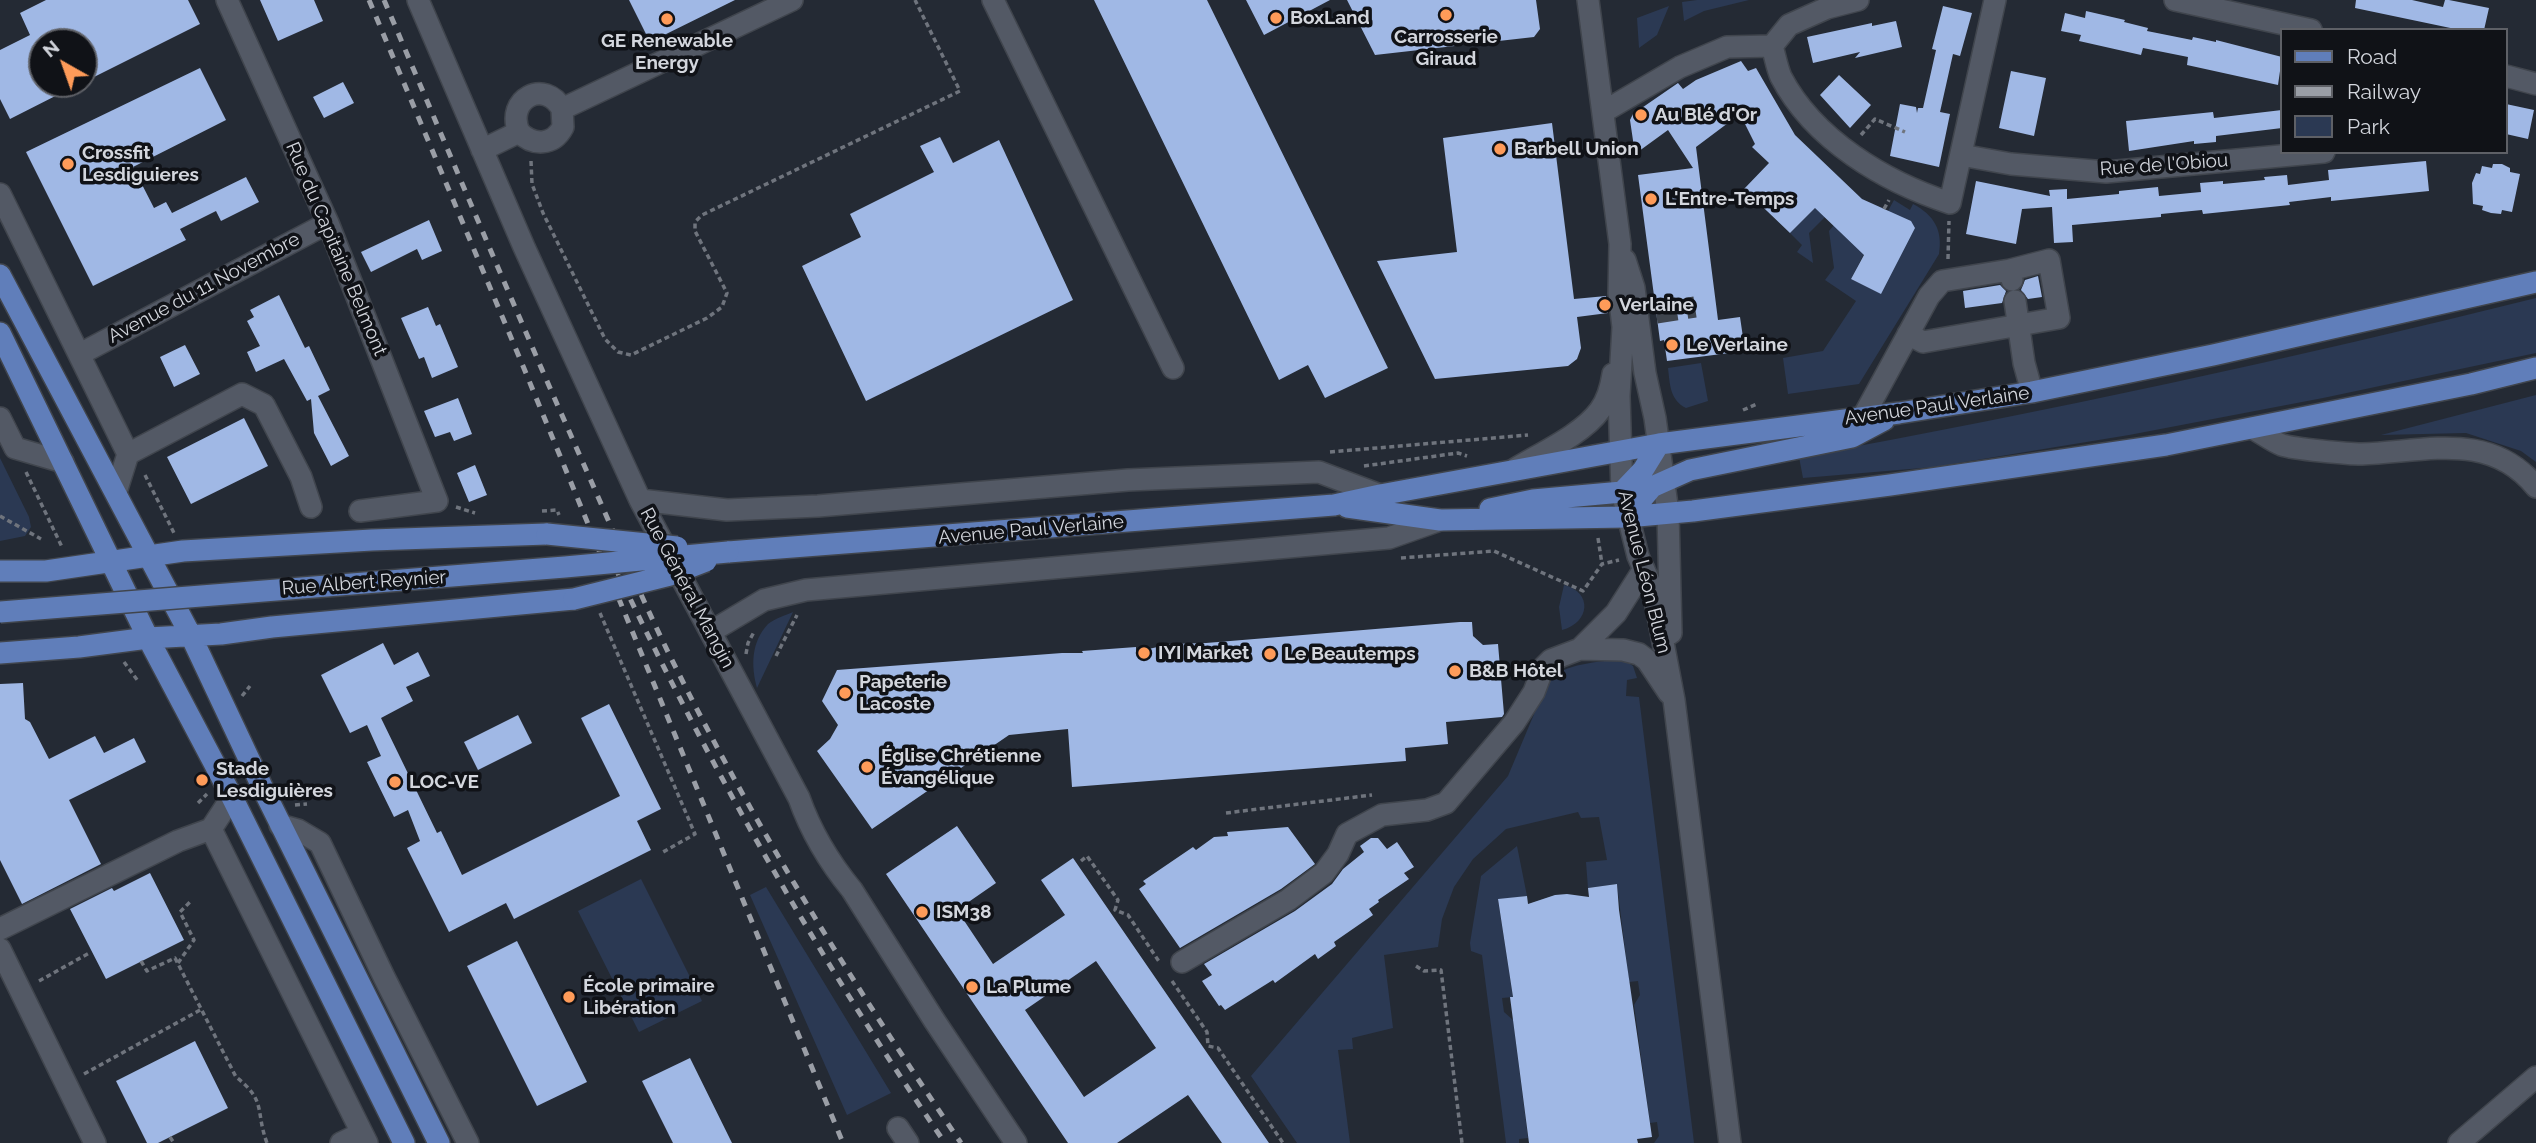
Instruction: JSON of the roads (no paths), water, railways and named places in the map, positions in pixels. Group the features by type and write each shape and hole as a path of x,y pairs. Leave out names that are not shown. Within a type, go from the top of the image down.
{"main road":[{"path":"0,275 191,636 280,825 439,1143"},
{"name":"Avenue Paul Verlaine","path":"728,552 1334,505 1628,449 1899,413 2032,392 2213,355 2536,282"},
{"path":"0,333 110,562 232,797 404,1143"},
{"name":"Avenue Paul Verlaine","path":"1334,505 1440,520 1660,514 1889,485 2166,445 2471,384 2536,368"},
{"path":"1440,520 1532,500 1644,484 1690,470 1852,437 1899,413"},
{"path":"1627,517 1644,484 1659,444"},
{"path":"0,571 46,571 183,551 554,528 728,552"},
{"path":"0,653 574,599 670,575 728,552"},
{"name":"Rue Albert Reynier","path":"0,612 728,552"}],"street":[{"name":"Rue du Capitaine Belmont","path":"227,0 328,223 437,501 360,511"},
{"name":"Rue Général Mangin","path":"418,0 524,247 640,500 799,797 809,825 956,1055 1016,1143"},
{"path":"562,109 792,0"},
{"path":"993,0 1173,368"},
{"name":"Avenue Léon Blum","path":"1588,0 1620,244 1619,293 1639,318 1619,396 1628,449 1660,514 1660,554 1665,608 1671,632 1674,700"},
{"path":"1603,112 1680,67 1727,47 1772,46 1789,25 1828,8 1858,0"},
{"path":"1772,46 1780,76 1797,101 1833,138 1879,172 1925,195 1950,203 1996,0"},
{"path":"2175,0 2302,28"},
{"path":"2508,77 2536,84"},
{"path":"482,150 525,136 546,142 556,136 563,127 562,109 554,99 548,95 532,95 526,98 516,112 515,120 525,136"},
{"name":"Rue de l'Obiou","path":"1961,155 2011,164 2106,172 2303,154"},
{"path":"0,194 128,454 116,492"},
{"name":"Avenue du 11 Novembre","path":"80,354 328,223"},
{"path":"1863,417 1928,296 1942,281 2012,283 2049,260 2059,318 1923,342 1908,334"},
{"path":"2012,283 2032,392"},
{"path":"1639,318 1645,373 1659,444"},
{"path":"1512,471 1578,430 1600,410 1639,318"},
{"path":"128,454 242,394 264,405 301,477 311,507"},
{"path":"0,418 15,448 63,462"},
{"path":"2254,429 2283,445 2359,454 2453,447 2493,453 2527,475 2536,486"},
{"path":"1628,449 1644,484"},
{"path":"640,500 727,510 818,506 1128,480 1319,471 1380,495"},
{"name":"Avenue Léon Blum","path":"1627,517 1653,590 1674,700 1730,1143"},
{"path":"712,631 764,600 806,590 1389,538 1440,520"},
{"path":"1580,649 1616,613 1644,569"},
{"path":"1171,968 1288,900 1324,873 1338,855 1347,834 1382,815 1427,810 1446,803 1514,723 1534,692 1543,668 1550,660 1580,649 1623,650 1639,654 1647,660 1674,700"},
{"path":"0,929 177,841 211,829 232,797"},
{"path":"280,825 298,830 320,843 468,1143"},
{"path":"211,829 365,1138 341,1143"},
{"path":"0,949 95,1143"},
{"path":"2459,1143 2536,1077"}],"tunnel":[{"path":"1656,313 1695,307"}],"railway":[{"path":"369,0 843,1143"},
{"path":"384,0 555,399 670,656 736,782 807,904 882,1025 961,1143"},
{"path":"615,567 689,716 768,861 854,1004 945,1143"}],"place":[{"name":"Carrosserie Giraud","path":"1446,15"},
{"name":"BoxLand","path":"1276,18"},
{"name":"GE Renewable Energy","path":"667,19"},
{"name":"Au Blé d'Or","path":"1641,115"},
{"name":"Barbell Union","path":"1500,149"},
{"name":"Crossfit Lesdiguieres","path":"68,164"},
{"name":"L'Entre-Temps","path":"1651,199"},
{"name":"Verlaine","path":"1605,305"},
{"name":"Le Verlaine","path":"1672,345"},
{"name":"IYI Market","path":"1144,653"},
{"name":"Le Beautemps","path":"1270,654"},
{"name":"B&B Hôtel","path":"1455,671"},
{"name":"Papeterie Lacoste","path":"845,693"},
{"name":"Église Chrétienne Évangélique","path":"867,767"},
{"name":"Stade Lesdiguières","path":"202,780"},
{"name":"LOC-VE","path":"395,782"},
{"name":"ISM38","path":"922,912"},
{"name":"La Plume","path":"972,987"},
{"name":"École primaire Libération","path":"569,997"}]}
